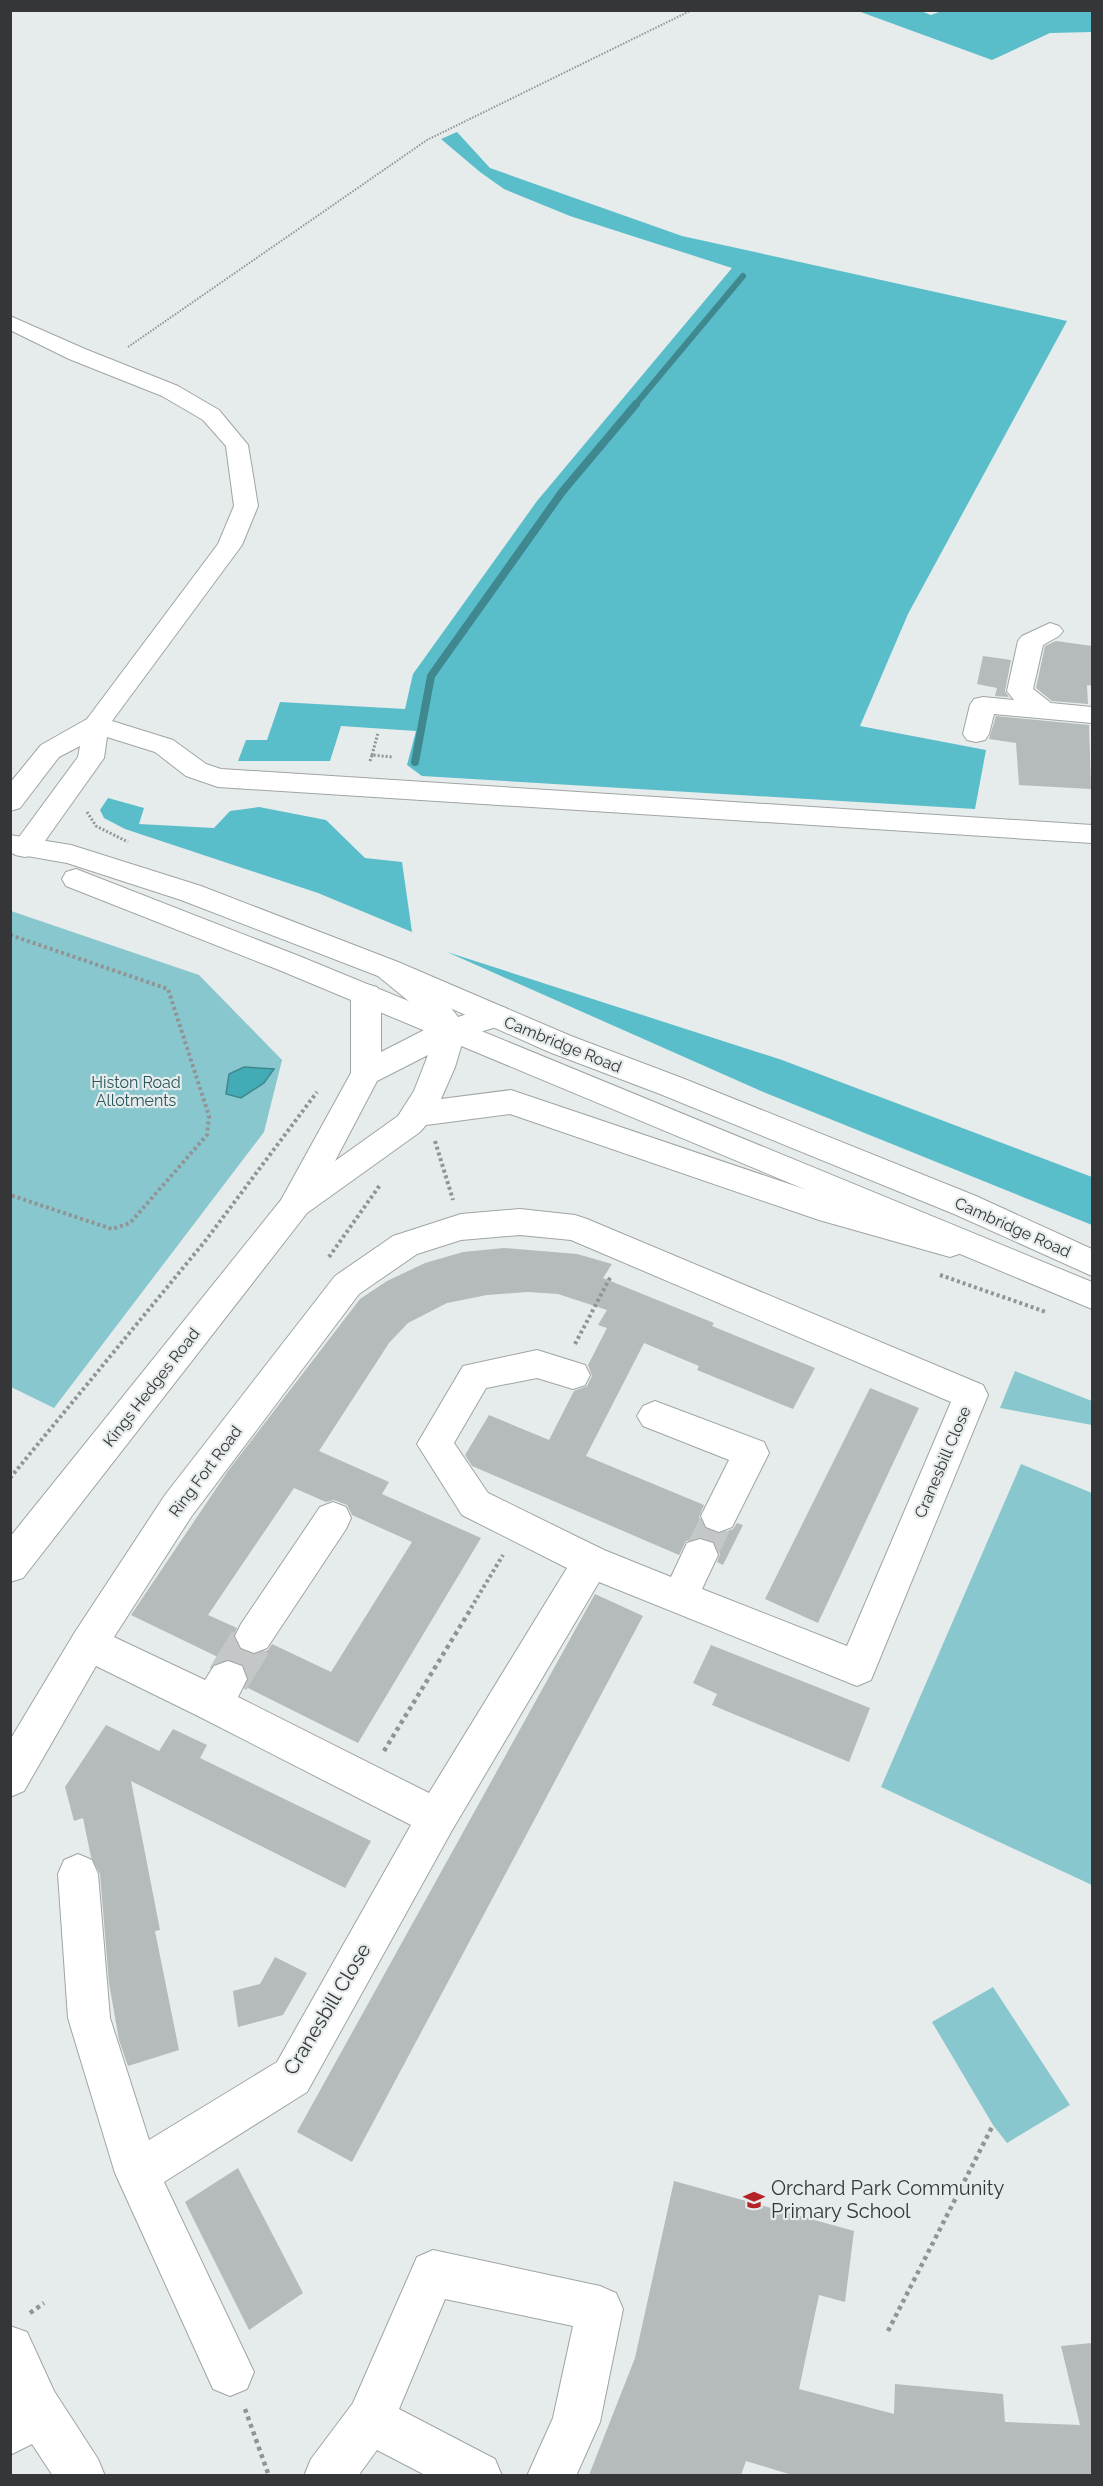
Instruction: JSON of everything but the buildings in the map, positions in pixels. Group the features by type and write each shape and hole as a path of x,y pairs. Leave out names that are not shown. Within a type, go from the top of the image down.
{"street":[{"path":"10,322 102,364 170,391 211,416 237,445 246,506 230,545 96,725 50,751 10,802"},
{"path":"1043,710 1020,691 1031,640 1050,631"},
{"path":"976,734 983,705 1092,715"},
{"path":"96,725 164,746 196,770 218,778 1092,834"},
{"path":"18,846 91,758 96,725"},
{"name":"Cambridge Road","path":"18,846 71,854 191,893 388,969 495,1016 965,1205 1092,1263"},
{"name":"Cambridge Road","path":"18,846 54,871 366,995 1092,1296"},
{"path":"388,969 433,1004 451,1030"},
{"name":"Kings Hedges Road","path":"15,1552 293,1209 366,1073 366,995"},
{"path":"366,1073 451,1030 495,1016"},
{"name":"Kings Hedges Road","path":"293,1209 409,1124 425,1123 451,1030"},
{"name":"Cambridge Road","path":"425,1123 511,1102 831,1211 992,1256"},
{"name":"Cranesbill Close","path":"461,1227 520,1221 575,1228 971,1395 857,1668 591,1562 474,1504 435,1444 475,1376 537,1364 567,1373"},
{"name":"Ring Fort Road","path":"10,1778 88,1644 178,1506 347,1285 405,1245 461,1227"},
{"path":"655,1416 751,1453 719,1516"},
{"path":"254,1636 333,1518"},
{"path":"680,1597 700,1555"},
{"name":"Cranesbill Close","path":"137,2173 292,2077 437,1818 591,1562"},
{"path":"88,1644 220,1691 366,1782 437,1818"},
{"path":"78,1874 89,2018 137,2173 230,2372"},
{"path":"328,2475 370,2420 433,2273 600,2309 576,2422 551,2475"},
{"path":"10,2349 24,2420 81,2475"},
{"path":"370,2420 478,2475"}],"path":[{"path":"102,364 427,140 692,10"},
{"path":"369,765 378,733"},
{"path":"372,755 392,757"},
{"path":"10,935 168,989 209,1116 207,1136 130,1223 112,1229 10,1195"},
{"path":"10,1478 115,1353 252,1180 318,1091"},
{"path":"425,1123 461,1227"},
{"path":"567,1373 626,1249"},
{"path":"366,1782 519,1528"},
{"path":"888,2331 993,2125"},
{"path":"230,2372 268,2475"}],"green space":[{"name":"Histon Road Allotments","path":"11,911 199,975 282,1060 264,1132 54,1408 11,1387"},
{"path":"1015,1371 1092,1401 1092,1425 1000,1408"},
{"path":"1021,1464 1092,1493 1092,1885 881,1787"},
{"path":"993,1987 1070,2105 1007,2143 993,2125 932,2022"}],"shaded area":[{"path":"858,11 921,11 931,15 942,11 1092,11 1092,32 1050,33 992,60"},
{"path":"457,132 490,168 682,236 1067,321 908,614 860,726 986,750 975,809 422,776 407,765 416,731 341,726 330,761 238,761 246,740 267,740 280,702 405,709 413,674 537,501 732,268 570,216 504,189 441,139"},
{"path":"108,798 144,808 139,824 214,828 230,811 259,807 326,820 365,858 402,862 412,932 318,893 125,829 104,818 100,810"},
{"path":"447,952 782,1060 1092,1177 1092,1225 761,1091"},
{"path":"244,1067 274,1069 264,1083 241,1098 226,1094 229,1074"}],"waterway":[{"path":"635,405 743,276"},
{"path":"415,762 431,676 562,492 636,404"}],"tunnel":[{"path":"700,1555 719,1516"},
{"path":"228,1679 254,1636"}],"place":[{"name":"Orchard Park Community Primary School","path":"754,2200"}]}
